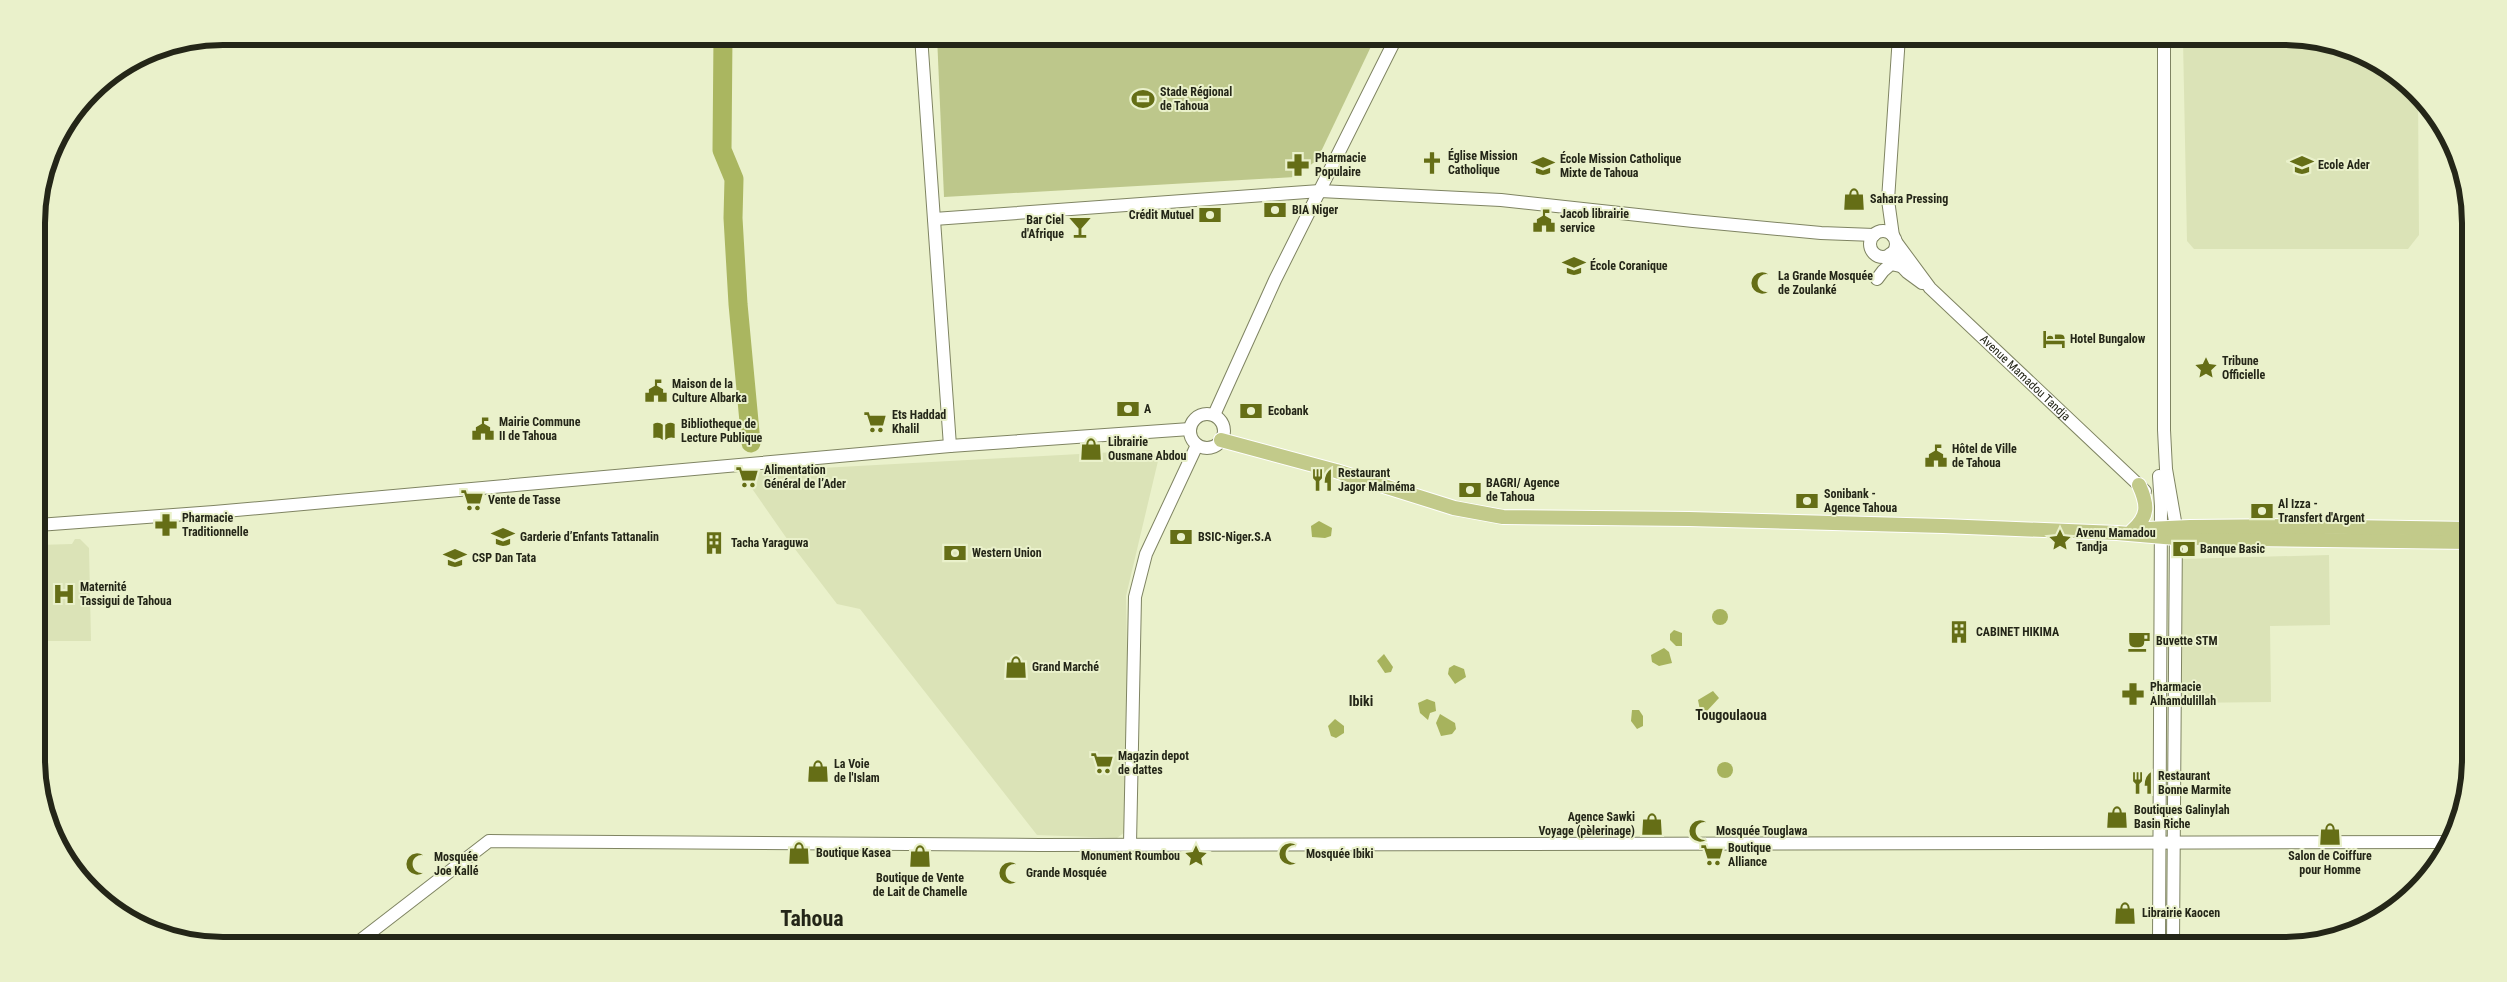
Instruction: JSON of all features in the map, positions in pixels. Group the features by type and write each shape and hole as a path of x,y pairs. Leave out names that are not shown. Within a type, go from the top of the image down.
{"main road":[{"path":"1221,440 1336,471 1454,508 1503,517 1688,519 2117,533 2462,529"},
{"path":"2132,531 2142,522 2146,510 2139,485"},
{"path":"2117,533 2132,531 2160,532"},
{"path":"2176,532 2462,542"}],"street":[{"path":"922,45 950,446"},
{"path":"1214,416 1275,280 1393,45"},
{"path":"1888,200 1874,238 1879,256 1890,254 1895,249 1888,200 1898,45"},
{"path":"2157,45 2155,348 2156,430 2161,506 2159,937"},
{"path":"2164,45 2164,430 2166,469 2176,532 2173,937"},
{"path":"934,219 1320,191 1501,200 1874,238 1886,232 1894,239"},
{"name":"Avenue Mamadou Tandja","path":"1894,239 1930,288 2161,506"},
{"path":"1890,254 1900,266 1930,288"},
{"path":"1877,279 1886,267 1891,264 1900,266"},
{"path":"1203,414 1214,416 1219,419 1224,429 1221,440 1218,444 1207,448 1197,445 1193,441 1190,429 1198,416 1203,414"},
{"path":"45,524 214,512 950,446 1190,429"},
{"path":"1130,844 1135,597 1146,554 1197,445"},
{"path":"365,937 489,840 1130,844 2442,842"}],"shaded area":[{"name":"Stade Régional de Tahoua","path":"937,45 1372,45 1317,160 1295,177 944,197"},
{"name":"Ecole Ader","path":"2183,45 2295,45 2330,51 2363,63 2383,75 2418,106 2419,235 2408,249 2194,249 2187,241"},
{"name":"Grand Marché","path":"1152,450 1158,461 1126,596 1128,713 1125,832 1117,838 1037,835 860,609 837,604 785,536 746,480 749,472"},
{"name":"Maternité Tassigui de Tahoua","path":"75,539 80,539 89,548 91,641 45,641 45,545 72,544"},
{"path":"2329,555 2330,625 2270,626 2271,702 2182,703 2182,559"}],"green space":[{"path":"1319,521 1332,528 1331,536 1325,538 1312,537 1311,526"},
{"path":"1720,609 1728,617 1720,625 1712,617"},
{"path":"1674,630 1682,633 1682,646 1676,646 1670,640 1670,634"},
{"path":"1664,648 1669,652 1672,663 1659,666 1652,662 1651,655"},
{"path":"1384,654 1393,667 1391,672 1385,673 1377,661"},
{"path":"1454,665 1464,669 1466,677 1455,684 1448,674 1449,668"},
{"path":"1713,691 1719,698 1706,712 1700,710 1698,700"},
{"path":"1427,699 1435,702 1436,711 1430,713 1428,720 1420,713 1418,703"},
{"path":"1632,710 1639,710 1643,716 1643,726 1637,729 1631,721"},
{"path":"1440,714 1455,723 1456,729 1452,734 1441,736 1436,723"},
{"path":"1335,719 1344,726 1344,733 1336,738 1331,736 1328,726"},
{"path":"1725,762 1733,770 1725,778 1717,770"}],"waterway":[{"path":"723,45 722,150 734,179 733,218 738,304 751,443"}],"place":[{"name":"Stade Régional de Tahoua","path":"1143,99"},
{"name":"Église Mission Catholique","path":"1432,163"},
{"name":"Pharmacie Populaire","path":"1298,165"},
{"name":"Ecole Ader","path":"2302,165"},
{"name":"École Mission Catholique Mixte de Tahoua","path":"1543,166"},
{"name":"Sahara Pressing","path":"1854,199"},
{"name":"BIA Niger","path":"1275,210"},
{"name":"Crédit Mutuel","path":"1210,215"},
{"name":"Jacob librairie service","path":"1544,221"},
{"name":"Bar Ciel d'Afrique","path":"1080,227"},
{"name":"École Coranique","path":"1574,266"},
{"name":"La Grande Mosquée de Zoulanké","path":"1762,283"},
{"name":"Hotel Bungalow","path":"2054,339"},
{"name":"Tribune Officielle","path":"2206,368"},
{"name":"Maison de la Culture Albarka","path":"656,391"},
{"name":"A","path":"1128,409"},
{"name":"Ecobank","path":"1251,411"},
{"name":"Ets Haddad Khalil","path":"875,422"},
{"name":"Mairie Commune II de Tahoua","path":"483,429"},
{"name":"Bibliotheque de Lecture Publique","path":"664,431"},
{"name":"Librairie Ousmane Abdou","path":"1091,449"},
{"name":"Hôtel de Ville de Tahoua","path":"1936,456"},
{"name":"Alimentation Général de l’Ader","path":"747,477"},
{"name":"Restaurant Jagor Malméma","path":"1322,480"},
{"name":"BAGRI/ Agence de Tahoua","path":"1470,490"},
{"name":"Vente de Tasse","path":"472,500"},
{"name":"Sonibank - Agence Tahoua","path":"1807,501"},
{"name":"Al Izza - Transfert d'Argent","path":"2262,511"},
{"name":"Pharmacie Traditionnelle","path":"166,525"},
{"name":"Garderie d’Enfants Tattanalin","path":"503,537"},
{"name":"BSIC-Niger.S.A","path":"1181,537"},
{"name":"Avenu Mamadou Tandja","path":"2060,540"},
{"name":"Tacha Yaraguwa","path":"714,543"},
{"name":"Banque Basic","path":"2184,549"},
{"name":"Western Union","path":"955,553"},
{"name":"CSP Dan Tata","path":"455,558"},
{"name":"Maternité Tassigui de Tahoua","path":"64,594"},
{"name":"CABINET HIKIMA","path":"1959,632"},
{"name":"Buvette STM","path":"2139,641"},
{"name":"Grand Marché","path":"1016,667"},
{"name":"Pharmacie Alhamdulillah","path":"2133,694"},
{"name":"Magazin depot de dattes","path":"1102,763"},
{"name":"La Voie de l'Islam","path":"818,771"},
{"name":"Restaurant Bonne Marmite","path":"2142,783"},
{"name":"Boutiques Galinylah Basin Riche","path":"2117,817"},
{"name":"Agence Sawki Voyage (pèlerinage)","path":"1652,824"},
{"name":"Mosquée Touglawa","path":"1700,831"},
{"name":"Salon de Coiffure pour Homme","path":"2330,834"},
{"name":"Boutique Kasea","path":"799,853"},
{"name":"Mosquée Ibiki","path":"1290,854"},
{"name":"Boutique Alliance","path":"1712,855"},
{"name":"Boutique de Vente de Lait de Chamelle","path":"920,856"},
{"name":"Monument Roumbou","path":"1196,856"},
{"name":"Mosquée Joe Kallé","path":"417,864"},
{"name":"Grande Mosquée","path":"1010,873"},
{"name":"Librairie Kaocen","path":"2125,913"}],"district":[{"name":"Ibiki","path":"1361,701"},
{"name":"Tougoulaoua","path":"1731,715"},
{"name":"Tahoua","path":"812,918"}]}
